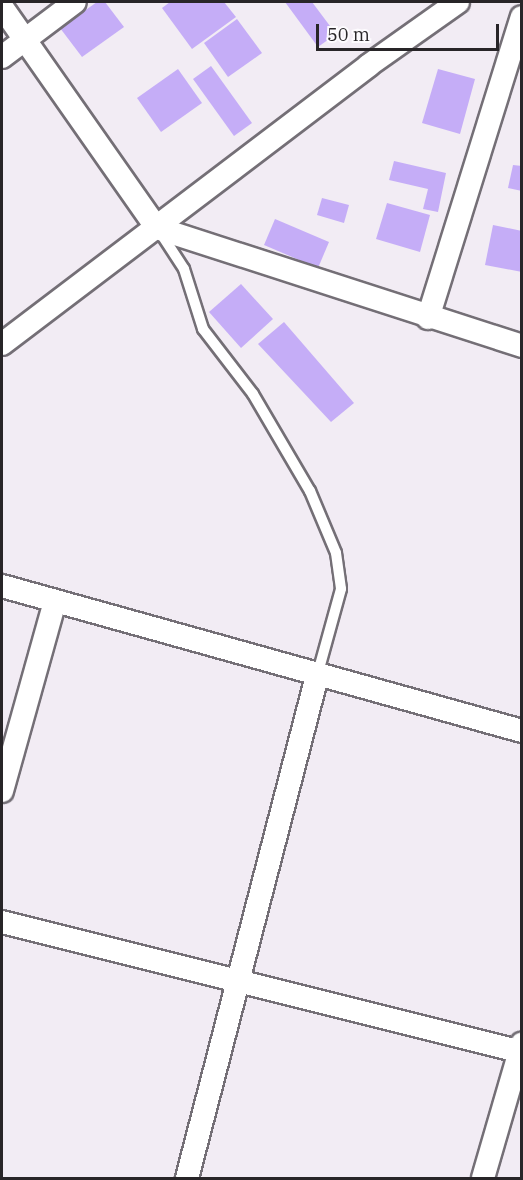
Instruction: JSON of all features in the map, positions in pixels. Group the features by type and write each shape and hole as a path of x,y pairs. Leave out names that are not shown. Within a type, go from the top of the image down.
{"street":[{"path":"2,57 75,2"},
{"path":"2,344 369,65 458,2"},
{"path":"2,7 157,228 428,318 522,346"},
{"path":"428,318 522,18"},
{"path":"2,585 317,676 522,731"},
{"path":"2,791 55,601"},
{"path":"186,1179 240,979 317,676"},
{"path":"2,922 521,1049 483,1179"}],"lane":[{"path":"157,228 184,269 203,329 259,404 310,491 336,553 340,589 317,676"}],"building":[{"path":"97,2 105,2 124,27 82,57 60,28"},
{"path":"170,2 224,2 236,17 192,49 162,8"},
{"path":"285,2 312,2 336,34 318,47"},
{"path":"237,19 262,53 228,77 204,43"},
{"path":"211,66 252,123 234,136 193,79"},
{"path":"178,69 202,103 161,132 137,98"},
{"path":"438,69 475,79 460,134 422,123"},
{"path":"394,161 446,173 438,212 423,209 428,189 389,180"},
{"path":"513,165 522,166 522,191 508,188"},
{"path":"322,198 349,205 344,223 317,215"},
{"path":"387,203 430,215 420,252 376,239"},
{"path":"275,219 329,242 318,268 264,245"},
{"path":"493,225 522,231 522,272 485,265"},
{"path":"241,284 273,319 241,348 209,312"},
{"path":"284,322 354,403 331,422 258,344"}]}
